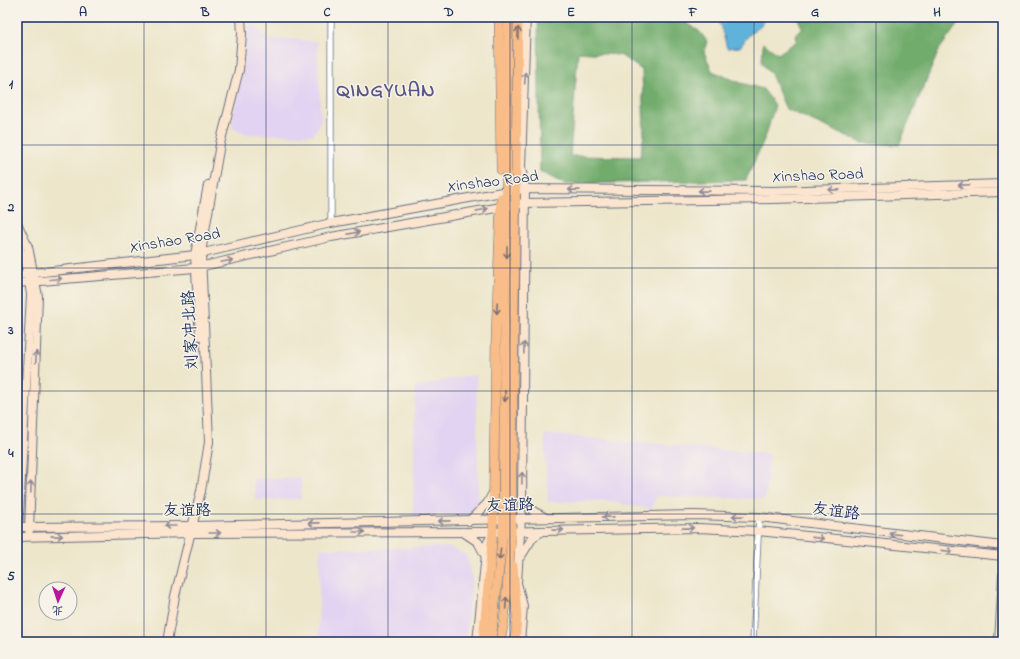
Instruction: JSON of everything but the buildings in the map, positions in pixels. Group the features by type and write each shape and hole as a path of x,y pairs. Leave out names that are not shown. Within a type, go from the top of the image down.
{"main road":[{"name":"刘家冲北路","path":"166,642 190,529 204,442 198,254 216,143 234,69 237,34 236,17"},
{"name":"刘家冲北路","path":"198,254 220,144 239,70 242,34 241,17"},
{"path":"499,17 512,191"},
{"path":"483,642 490,576 502,531 507,520 512,191 508,17"},
{"path":"517,606 511,541 493,520 496,335 512,191 518,17"},
{"path":"512,191 521,167 526,17"},
{"name":"Xinshao Road","path":"17,283 32,278 198,254 331,223 512,191 773,191 1003,184"},
{"name":"Xinshao Road","path":"17,276 32,278 199,267 331,238 511,205 1003,192"},
{"path":"511,205 522,498 515,642"},
{"path":"17,223 28,247 32,278 18,537"},
{"path":"17,239 38,296 29,537"},
{"path":"469,521 486,504 494,491"},
{"path":"522,498 532,511 546,518"},
{"name":"友谊路","path":"18,537 190,529 693,515 759,517 1003,546"},
{"name":"友谊路","path":"18,526 463,532 699,528 758,531 1003,556"},
{"path":"518,563 533,537 544,530"},
{"path":"476,642 487,544 502,531"},
{"path":"491,642 502,531"},
{"path":"463,532 478,542 485,555"},
{"path":"500,642 504,622 511,541"},
{"path":"484,566 497,589"},
{"path":"999,642 1003,575"},
{"path":"517,582 522,606 520,642"}],"street":[{"path":"330,17 331,223"},
{"path":"753,642 759,517"}],"shaded area":[{"path":"254,24 268,40 295,39 317,42 321,122 313,135 245,134 232,128 233,116 241,81 247,28"},
{"path":"476,375 479,514 413,515 415,388 450,379"},
{"path":"544,434 769,454 766,499 657,496 651,509 607,501 548,502"},
{"path":"301,478 301,499 255,500 254,479"},
{"path":"449,547 466,555 472,577 465,642 318,642 320,549"}],"green space":[{"path":"538,17 687,17 686,23 699,31 707,41 704,52 712,71 741,83 763,89 775,105 766,135 746,180 565,184 540,172","holes":["578,52 620,55 642,70 644,135 640,157 570,156"]},
{"path":"797,17 963,17 939,50 899,145 863,143 786,109 771,74 762,63 763,43 778,54 797,41 796,34 803,29"}],"water":[{"path":"714,17 766,17 763,23 748,36 740,47 727,48 721,26"}],"district":[{"name":"QINGYUAN","path":"386,91"}]}
